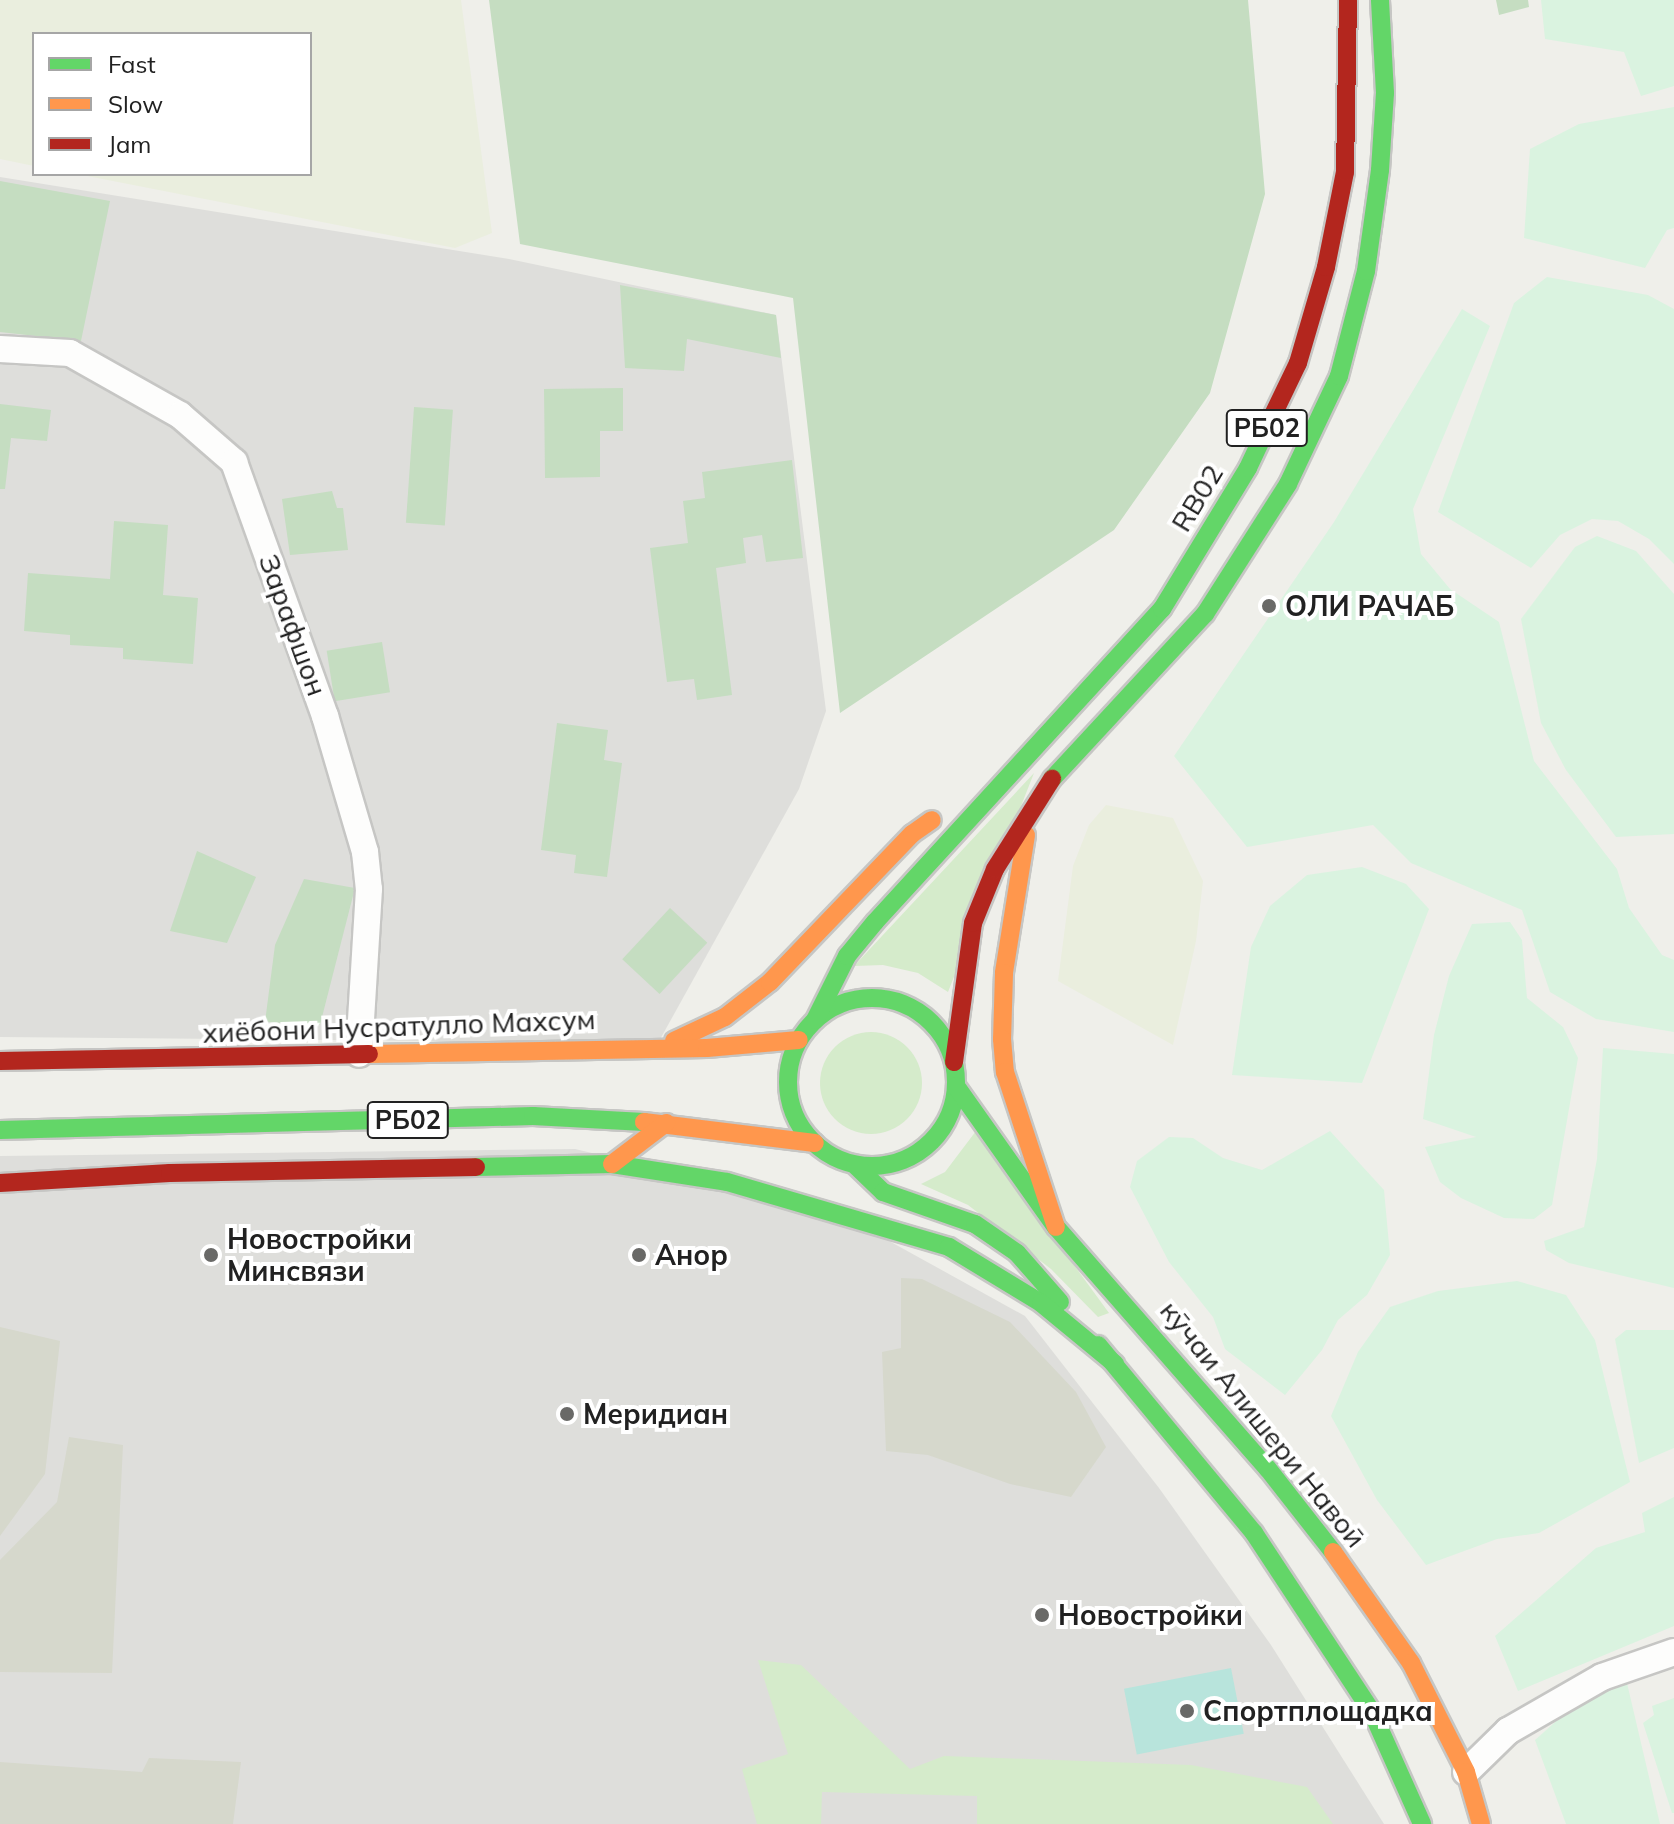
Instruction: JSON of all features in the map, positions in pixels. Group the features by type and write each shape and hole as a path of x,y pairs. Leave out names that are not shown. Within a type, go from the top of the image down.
{"main road":[{"name":"RB02","path":"1003,778 1162,609 1248,468 1298,363 1345,172 1348,0"},
{"name":"РБ02","path":"0,1130 533,1116 666,1123 815,1143 855,1165 901,1161 923,1150 952,1110 956,1086 954,1062 973,923 995,869 1054,776 1205,614 1288,484 1339,376 1366,271 1380,170 1385,93 1380,0"},
{"name":"РБ02","path":"815,1143 792,1106 790,1072 799,1040 815,1020 847,956 1003,778"},
{"path":"662,1046 751,998 912,834 1003,778"},
{"path":"1028,813 1004,973 1002,1039 1005,1072 1056,1227"},
{"name":"РБ02","path":"815,1020 853,1000 897,1001 933,1024 954,1062"},
{"name":"хиёбони Нусратулло Махсум","path":"0,1061 662,1046 707,1048 799,1040"},
{"name":"кӯчаи Алишери Навоӣ","path":"956,1086 1056,1227 1268,1469 1342,1563 1411,1663 1466,1772 1481,1824"},
{"path":"612,1164 666,1123"},
{"path":"0,1183 170,1173 612,1164 742,1185 949,1247 1041,1303 1115,1364"},
{"path":"855,1165 883,1192 975,1224 1017,1253 1115,1364 1254,1533 1372,1712 1422,1824"}],"street":[{"name":"Зарафшон","path":"0,349 70,353 180,415 234,462 325,716 365,852 369,889 359,1054"},
{"path":"1466,1772 1508,1731 1602,1677 1674,1652"}],"shaded area":[{"path":"0,177 509,259 776,315 826,711 799,789 658,1043 0,1037"},
{"path":"575,1149 833,1210 1025,1316 1159,1488 1271,1645 1384,1824 0,1824 0,1156"},
{"path":"901,1278 922,1279 1010,1322 1076,1392 1106,1447 1071,1497 1010,1484 928,1455 886,1451 882,1352 901,1348"},
{"path":"0,1327 60,1341 45,1474 0,1536"},
{"path":"69,1437 123,1445 112,1673 0,1672 0,1560 57,1502"},
{"path":"1231,1668 1244,1734 1137,1755 1124,1689"},
{"path":"149,1758 241,1762 233,1824 0,1824 0,1762 142,1772"}],"green space":[{"path":"0,0 461,0 492,233 455,248 87,176 312,176 312,32 32,32 32,166 0,159"},
{"path":"489,0 1248,0 1265,194 1210,393 1114,530 840,713 793,298 520,244"},
{"path":"1496,0 1528,0 1529,7 1499,15"},
{"path":"1541,0 1674,0 1674,86 1641,96 1624,52 1545,39"},
{"path":"1674,107 1674,228 1667,230 1645,268 1524,238 1530,149 1579,124"},
{"path":"0,181 110,201 81,341 0,332"},
{"path":"1547,277 1648,295 1674,309 1674,564 1649,539 1618,521 1592,519 1560,535 1531,568 1438,512 1514,303"},
{"path":"620,285 776,315 781,358 687,339 684,371 625,368"},
{"path":"1462,309 1490,326 1413,509 1421,554 1450,589 1499,622 1534,761 1617,869 1629,908 1662,955 1674,960 1674,1032 1596,1019 1550,992 1522,910 1411,863 1373,825 1247,847 1174,756 1334,522"},
{"path":"623,388 623,431 600,431 600,477 545,478 544,389"},
{"path":"0,404 51,410 47,441 11,438 5,489 0,489"},
{"path":"414,407 453,410 445,525 406,523"},
{"path":"792,460 803,558 766,562 762,535 743,538 746,563 716,568 732,695 697,700 694,679 667,682 650,548 688,543 683,501 705,498 702,472"},
{"path":"332,491 337,508 343,508 348,550 290,555 282,499"},
{"path":"114,521 168,525 163,595 198,598 193,664 123,659 123,648 70,645 70,635 24,631 28,573 110,579"},
{"path":"1597,536 1636,551 1674,594 1674,834 1616,837 1566,770 1541,723 1521,619 1575,547"},
{"path":"382,642 390,692 335,701 327,651"},
{"path":"557,723 608,730 604,760 622,763 607,877 574,873 576,855 541,850"},
{"path":"1034,773 948,992 918,973 883,965 854,966"},
{"path":"1106,805 1173,818 1203,881 1196,941 1173,1045 1058,981 1073,866 1089,825"},
{"path":"197,851 256,877 227,943 170,931"},
{"path":"1362,867 1406,884 1429,909 1362,1083 1232,1075 1251,947 1270,906 1307,875"},
{"path":"304,879 355,888 320,1025 265,1022 275,945"},
{"path":"670,908 707,943 660,994 622,959"},
{"path":"1510,922 1522,940 1527,998 1563,1027 1578,1058 1552,1205 1534,1219 1504,1218 1461,1198 1440,1182 1425,1147 1476,1137 1423,1119 1434,1035 1449,976 1472,924"},
{"path":"871,1032 890,1036 907,1047 918,1064 922,1083 918,1102 907,1119 890,1130 871,1134 852,1130 835,1119 824,1102 820,1083 824,1064 835,1047 852,1036"},
{"path":"1603,1048 1674,1054 1674,1288 1569,1263 1546,1250 1544,1241 1584,1227 1597,1159"},
{"path":"976,1131 1109,1313 1098,1317 1051,1269 968,1205 921,1184 945,1172"},
{"path":"1330,1131 1384,1190 1390,1255 1367,1295 1338,1320 1322,1350 1285,1395 1225,1349 1213,1317 1169,1262 1130,1187 1137,1161 1169,1137 1193,1138 1223,1158 1262,1170"},
{"path":"1517,1281 1566,1295 1595,1340 1630,1482 1539,1533 1497,1539 1426,1565 1377,1500 1331,1416 1358,1352 1390,1307 1438,1291"},
{"path":"1626,1330 1674,1330 1674,1448 1639,1463 1615,1339"},
{"path":"1674,1497 1674,1626 1518,1691 1495,1636 1596,1548 1645,1532 1642,1513"},
{"path":"758,1660 801,1665 910,1769 944,1756 1191,1765 1307,1787 1333,1824 977,1824 977,1796 822,1792 821,1824 757,1824 742,1769 788,1754"},
{"path":"1626,1679 1660,1824 1566,1824 1535,1740 1581,1699"},
{"path":"1674,1698 1672,1813 1643,1723 1654,1715 1652,1706"}],"traffic: fast":[{"path":"1052,779 1205,614 1288,484 1339,376 1366,271 1380,170 1385,93 1380,0"},
{"path":"815,1020 847,956 875,922 1162,609 1248,468 1272,417"},
{"path":"872,998 904,1005 931,1023 949,1050 956,1082 949,1114 931,1141 904,1159 872,1166 840,1159 813,1141 795,1114 788,1082 795,1050 813,1023 840,1005 872,998"},
{"path":"956,1086 1056,1227 1268,1469 1333,1552"},
{"path":"0,1130 533,1116 644,1122"},
{"path":"476,1167 612,1164 727,1182 949,1247 1041,1303 1115,1364"},
{"path":"855,1165 883,1192 975,1224 1017,1253 1060,1302"},
{"path":"1098,1345 1254,1533 1372,1712 1422,1824"}],"traffic: slow":[{"path":"674,1041 725,1017 770,982 912,834 932,820"},
{"path":"1026,835 1004,973 1002,1039 1005,1072 1056,1227"},
{"path":"369,1054 707,1048 799,1040"},
{"path":"644,1122 815,1143"},
{"path":"612,1164 666,1123"},
{"path":"1333,1552 1411,1663 1466,1772 1481,1824"}],"traffic: jam":[{"path":"1272,417 1298,363 1326,267 1345,172 1348,0"},
{"path":"954,1062 973,923 995,869 1052,779"},
{"path":"0,1061 369,1054"},
{"path":"0,1183 170,1173 476,1167"}],"place":[{"name":"ОЛИ РАЧАБ","path":"1269,606"},
{"name":"Новостройки Минсвязи","path":"211,1255"},
{"name":"Анор","path":"639,1255"},
{"name":"Меридиан","path":"567,1414"},
{"name":"Новостройки","path":"1042,1615"},
{"name":"Спортплощадка","path":"1187,1711"}]}
